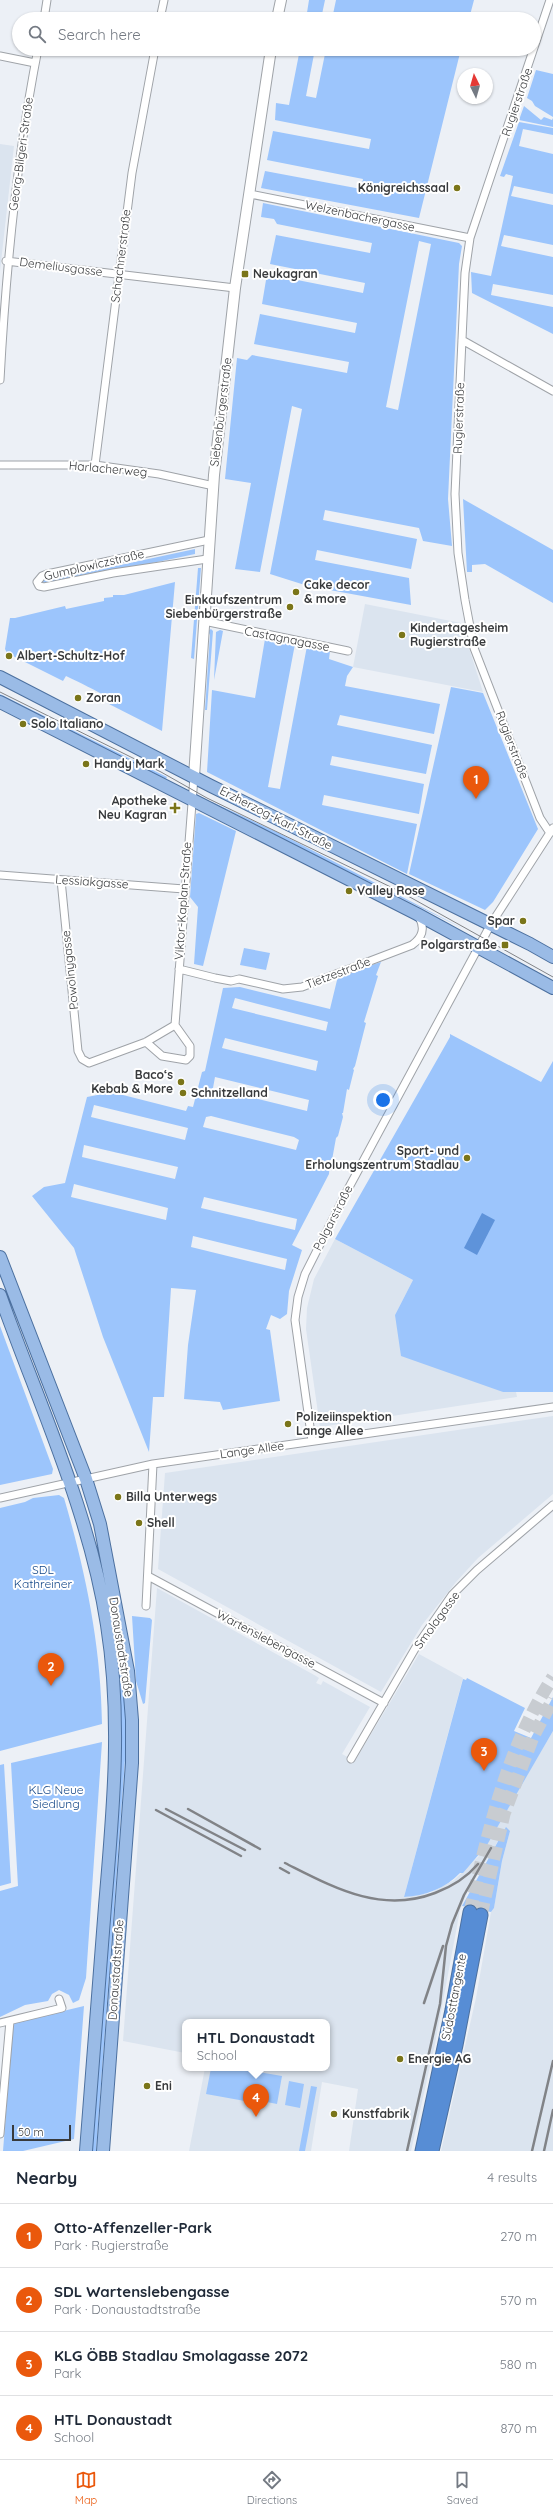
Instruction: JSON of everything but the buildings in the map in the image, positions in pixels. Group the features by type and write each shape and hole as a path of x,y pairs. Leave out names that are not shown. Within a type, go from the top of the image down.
{"highway":[{"name":"Südosttangente","path":"422,2151 451,2017 476,1914 456,2045 432,2151"}],"main road":[{"name":"Erzherzog-Karl-Straße","path":"0,677 194,777 491,924 553,958"},
{"name":"Erzherzog-Karl-Straße","path":"0,702 417,914 548,985"},
{"name":"Donaustadtstraße","path":"0,1257 86,1479 100,1524 128,1671 132,1720 132,1763 103,2151"},
{"name":"Donaustadtstraße","path":"0,1295 70,1482 96,1574 107,1623 113,1670 115,1781 86,2151"}],"street":[{"path":"45,12 47,0"},
{"path":"161,12 164,0"},
{"path":"278,12 281,0"},
{"name":"Rugierstraße","path":"541,27 550,0"},
{"path":"0,56 35,63"},
{"name":"Georg-Bilgeri-Straße","path":"0,380 6,261 18,161 36,56"},
{"name":"Schachnerstraße","path":"95,465 132,173 154,56"},
{"name":"Siebenbürgerstraße","path":"194,777 209,540 214,486 235,288 270,56"},
{"name":"Rugierstraße","path":"531,56 470,238 462,340 455,494 458,554 474,648 540,818 551,830"},
{"name":"Welzenbachergasse","path":"250,194 470,238"},
{"name":"Demeliusgasse","path":"6,261 235,288"},
{"path":"462,340 553,392"},
{"name":"Harlacherweg","path":"0,465 95,465 159,474 214,486"},
{"name":"Gumplowiczstraße","path":"208,559 113,573 44,587 39,586 37,582 42,576 48,574 209,540"},
{"name":"Castagnagasse","path":"204,621 348,652"},
{"name":"Viktor-Kaplan-Straße","path":"175,1025 184,889 194,777"},
{"name":"Polgarstraße","path":"312,1441 295,1320 298,1297 305,1274 347,1190 491,924 551,830"},
{"name":"Lessiakgasse","path":"0,876 184,889"},
{"name":"Powolnygasse","path":"61,880 78,1051 82,1059 89,1063 146,1042"},
{"name":"Tietzestraße","path":"179,968 231,981 239,979 283,989 302,987 412,945 420,939 423,929 417,914"},
{"name":"Erzherzog-Karl-Straße","path":"548,985 553,992"},
{"path":"175,1025 190,1046 190,1056 186,1060 162,1056 146,1042 175,1025"},
{"name":"Lange Allee","path":"0,1498 153,1464 553,1406"},
{"path":"146,1606 153,1464"},
{"name":"Smolagasse","path":"351,1759 416,1648 452,1595 478,1570 553,1505"},
{"name":"Wartenslebengasse","path":"148,1576 384,1702"},
{"path":"0,2023 62,2008 59,1999"},
{"path":"0,2134 10,2021"}],"shaded area":[{"path":"0,144 14,146 0,271"},
{"path":"365,604 461,623 483,692 353,667"},
{"path":"482,1213 495,1220 477,1255 464,1248"},
{"path":"335,1239 413,1280 395,1315 503,1392 516,1392 517,1397 320,1427 306,1329 307,1308 314,1279"},
{"path":"553,1416 553,1494 478,1558 456,1582 422,1625 381,1692 158,1569 165,1473"},
{"path":"157,1588 316,1676 319,1678 316,1683 321,1685 323,1681 370,1707 342,1754 355,1761 419,1654 463,1678 404,1897 430,1893 454,1880 480,1855 553,1731 553,2151 441,2151 476,1998 491,1912 494,1908 502,1861 510,1831 506,1828 469,1889 460,1910 435,2044 411,2151 349,2151 358,2089 322,2082 311,2151 189,2151 204,2071 330,2071 330,2019 182,2019 182,2052 123,2041"}],"green space":[{"path":"309,0 325,0 322,12 307,12"},
{"path":"336,0 474,0 471,12 333,12"},
{"path":"299,56 314,56 306,96 316,98 325,56 459,56 419,218 261,188 265,171 361,189 363,179 267,160 273,131 369,149 371,139 275,120 276,103 289,105"},
{"path":"536,70 553,74 553,117 535,106 532,101 527,98"},
{"path":"524,106 541,120 544,117 552,120 553,118 553,127 519,120"},
{"path":"519,122 553,128 553,135 523,129 519,146 553,154 553,194 514,186 511,196 553,205 553,245 504,235 501,246 553,257 553,295 493,284 491,295 553,307 553,334 472,293 471,272 491,276 513,176 506,174 504,177 500,176"},
{"path":"263,203 459,243 462,246 459,264 448,499 452,546 423,541 419,528 325,510 323,520 417,539 411,569 317,550 315,560 409,578 411,605 308,586 270,574 302,409 292,406 260,572 235,569 251,483 225,479 237,358 247,360 252,355 347,373 349,362 254,344 260,314 355,333 357,323 262,304 267,274 363,293 365,283 270,264 276,235 370,253 372,243 277,224 274,219 261,217","holes":["419,241 431,244 398,410 386,407"]},
{"path":"463,499 553,550 553,603 485,564 472,565 472,572 467,572"},
{"path":"195,549 195,554 44,586 40,584 39,579 45,577 46,581"},
{"path":"198,568 201,568 194,659 191,658"},
{"path":"175,582 162,731 107,703 109,698 94,690 66,676 63,681 7,653 5,649 10,618 65,606 66,609 104,601 104,598 113,597 113,595 124,595"},
{"path":"211,629 213,631 207,710 205,710 210,635 208,631"},
{"path":"220,630 223,631 214,680 216,632"},
{"path":"265,639 295,644 268,787 280,789 307,646 330,651 329,659 353,667 347,676 345,686 440,704 434,734 340,715 337,725 432,745 426,774 332,756 330,765 424,784 419,814 324,795 322,805 417,824 407,874 207,772 212,690 255,698"},
{"path":"451,687 483,693 538,829 493,902 485,910 409,874"},
{"path":"0,694 167,777 166,779 0,696"},
{"path":"212,802 277,832 464,929 211,804"},
{"path":"199,813 236,831 203,966 194,964 198,907 190,897 196,814"},
{"path":"244,948 270,953 266,970 240,965"},
{"path":"381,962 376,975 378,976 364,1022 366,1023 353,1069 349,1090 347,1089 342,1113 343,1117 338,1136 336,1138 332,1160 330,1160 329,1174 292,1245 302,1250 289,1291 287,1314 280,1319 271,1315 266,1329 270,1330 280,1401 223,1410 220,1402 184,1399 188,1345 196,1290 171,1288 164,1397 153,1397 149,1452 103,1337 74,1248 32,1196 44,1187 65,1183 87,1097 118,1091 119,1094 186,1111 188,1106 193,1107 202,1072 205,1071 223,988 240,987 330,1009 338,976","holes":["235,998 328,1022 326,1031 232,1008","225,1038 318,1061 316,1071 222,1048","215,1077 309,1100 307,1111 213,1088","94,1105 188,1128 185,1140 91,1117","211,1116 294,1137 299,1140 296,1150 203,1127 206,1117","84,1145 178,1167 175,1179 82,1157","74,1184 168,1208 166,1220 71,1197","204,1197 297,1219 295,1230 201,1208","193,1236 287,1259 285,1270 191,1247"]},
{"name":"Sport- und Erholungszentrum Stadlau","path":"450,1034 541,1082 553,1061 553,1392 503,1392 401,1356 395,1315 413,1280 335,1239 450,1037"},
{"path":"0,1326 53,1469 52,1474 0,1485"},
{"name":"SDL Kathreiner","path":"59,1495 64,1498 72,1526 91,1610 99,1666 102,1724 0,1751 0,1508 25,1502 33,1498"},
{"path":"82,1500 100,1558 110,1597 123,1670 125,1708 125,1760 96,2151 92,2151 121,1742"},
{"path":"132,1616 150,1618 152,1620 145,1703 143,1704 136,1681"},
{"path":"467,1678 525,1708 514,1731 531,1738 553,1697 553,1731 487,1845 463,1873 460,1873 448,1883 435,1890 420,1895 404,1897 463,1679 466,1680"},
{"path":"102,1742 86,1978 79,2000 73,2003 69,1995 59,1990 52,1994 48,2001 25,2005 0,2017 0,1891 18,1886 11,1763"},
{"name":"KLG Neue Siedlung","path":"4,1764 11,1883 0,1886 0,1765"},
{"path":"506,1827 510,1831 502,1861 494,1908 491,1912 462,1906"},
{"path":"84,2006 74,2139 23,2151 3,2151 13,2023"},
{"path":"210,2071 253,2071 282,2076 277,2104 262,2101 261,2104 206,2094"},
{"path":"289,2081 304,2084 300,2108 285,2105"},
{"path":"311,2086 317,2087 305,2151 299,2151"}],"tunnel":[{"path":"470,1912 492,1820 511,1761 523,1732 553,1677"},
{"path":"481,1915 504,1814 533,1737 553,1699"}],"tram line":[{"path":"0,692 161,772 207,798 399,891 553,977"}],"railway":[{"path":"166,1809 245,1850"},
{"path":"188,1809 260,1849"},
{"path":"156,1810 241,1856"},
{"path":"407,2151 440,2004 446,1946 452,1924 464,1895 491,1848"},
{"path":"285,1863 339,1889 357,1895 395,1901 415,1899 441,1891 464,1877 478,1864"},
{"path":"280,1868 289,1873"},
{"path":"424,2003 443,1946"},
{"path":"532,2151 553,2061"},
{"path":"544,2151 553,2110"}],"place":[{"name":"Königreichssaal","path":"457,188"},
{"name":"Neukagran","path":"245,274"},
{"name":"Cake decor & more","path":"296,592"},
{"name":"Einkaufszentrum Siebenbürgerstraße","path":"290,607"},
{"name":"Kindertagesheim Rugierstraße","path":"402,635"},
{"name":"Albert-Schultz-Hof","path":"9,656"},
{"name":"Zoran","path":"78,698"},
{"name":"Solo Italiano","path":"23,724"},
{"name":"Handy Mark","path":"86,764"},
{"name":"Otto-Affenzeller-Park","path":"476,799"},
{"name":"Apotheke Neu Kagran","path":"175,808"},
{"name":"Valley Rose","path":"349,891"},
{"name":"Spar","path":"523,921"},
{"name":"Polgarstraße","path":"505,945"},
{"name":"Baco‘s Kebab & More","path":"181,1082"},
{"name":"Schnitzelland","path":"183,1093"},
{"name":"Sport- und Erholungszentrum Stadlau","path":"467,1158"},
{"name":"Polizeiinspektion Lange Allee","path":"288,1424"},
{"name":"Billa Unterwegs","path":"118,1497"},
{"name":"Shell","path":"139,1523"},
{"name":"SDL Wartenslebengasse","path":"51,1686"},
{"name":"KLG ÖBB Stadlau Smolagasse 2072","path":"484,1771"},
{"name":"Energie AG","path":"400,2059"},
{"name":"Eni","path":"147,2086"},
{"name":"Kunstfabrik","path":"334,2114"},
{"name":"HTL Donaustadt","path":"256,2117"}]}
